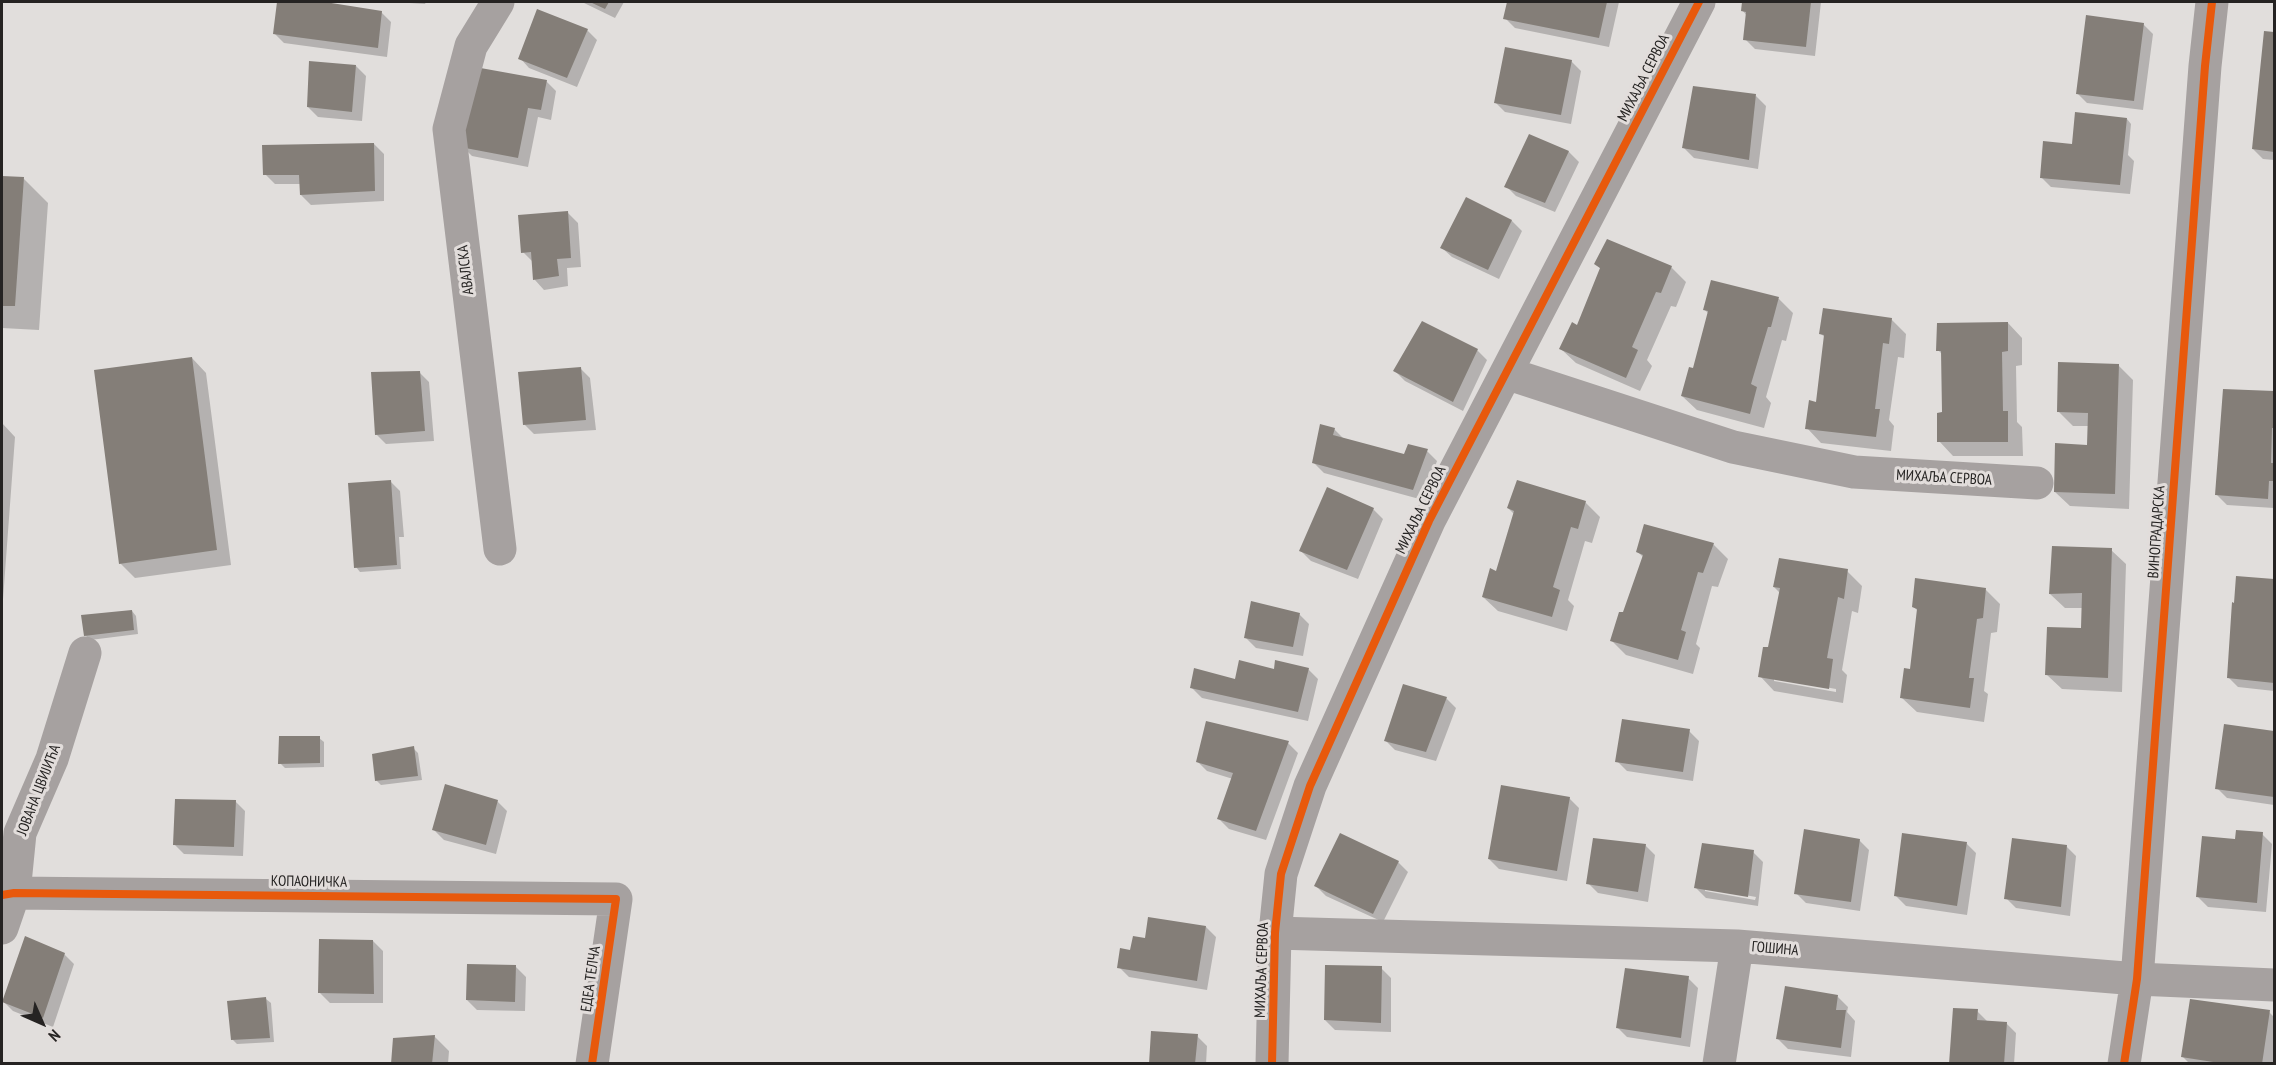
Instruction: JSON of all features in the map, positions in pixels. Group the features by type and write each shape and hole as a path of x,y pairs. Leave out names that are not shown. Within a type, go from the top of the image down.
{"street":[{"name":"АВАЛСКА","path":"498,2 471,46 448,129 500,549"},
{"name":"МИХАЉА СЕРВОА","path":"1272,1064 1275,933 1281,874 1310,786 1429,520 1699,2"},
{"name":"ВИНОГРАДАРСКА","path":"2124,1064 2137,979 2205,66 2212,2"},
{"name":"МИХАЉА СЕРВОА","path":"1506,373 1733,447 1854,472 2037,483"},
{"name":"ЈОВАНА ЦВИЈИЋА","path":"2,928 20,833 52,759 85,653"},
{"name":"КОПАОНИЧКА","path":"8,894 615,899"},
{"name":"ЕДЕА ТЕЛЧА","path":"592,1064 615,899"},
{"name":"ГОШИНА","path":"1275,933 1737,946 2137,979 2274,985"},
{"path":"1719,1064 1737,946"}],"building":[{"path":"277,2 325,2 382,11 378,48 273,34"},
{"path":"590,2 609,2 605,9"},
{"path":"1507,2 1607,2 1599,38 1503,19"},
{"path":"1742,2 1811,2 1806,47 1743,40 1746,12 1741,11"},
{"path":"537,9 588,29 567,78 518,59"},
{"path":"2086,15 2144,23 2134,101 2076,94"},
{"path":"2264,31 2274,32 2274,152 2252,149"},
{"path":"1505,47 1572,60 1561,115 1494,103"},
{"path":"309,61 356,65 352,112 307,107"},
{"path":"475,67 547,80 541,110 528,108 518,158 460,147"},
{"path":"1693,86 1756,94 1749,160 1682,148"},
{"path":"2075,112 2127,118 2120,185 2040,178 2043,141 2072,144"},
{"path":"1529,134 1569,151 1545,203 1504,187"},
{"path":"374,143 375,191 300,195 299,175 263,175 262,145"},
{"path":"2,176 24,177 15,306 2,306"},
{"path":"1466,197 1512,220 1488,270 1440,248"},
{"path":"568,211 571,258 557,259 559,276 533,280 531,252 521,253 518,215"},
{"path":"1607,239 1672,266 1661,293 1656,292 1632,347 1638,350 1626,378 1559,349 1572,322 1577,325 1600,268 1594,264"},
{"path":"1711,280 1779,297 1751,384 1757,387 1750,414 1681,396 1689,367 1693,368 1708,311 1703,310"},
{"path":"1823,308 1892,318 1889,344 1883,343 1875,409 1880,409 1876,437 1805,429 1809,400 1816,402 1824,335 1819,334"},
{"path":"1422,321 1478,349 1453,402 1393,371"},
{"path":"2008,322 2008,351 2002,352 2003,411 2008,411 2008,442 1937,442 1937,413 1942,412 1941,351 1936,351 1937,323"},
{"path":"192,357 217,550 119,564 94,370"},
{"path":"2058,362 2119,364 2115,494 2054,492 2055,443 2087,445 2088,413 2057,412"},
{"path":"581,367 586,420 523,425 518,372"},
{"path":"420,371 425,431 375,435 371,372"},
{"path":"2223,389 2274,391 2271,463 2274,463 2274,481 2269,481 2268,499 2215,495"},
{"path":"1320,424 1335,428 1333,435 1404,454 1408,444 1428,449 1413,490 1312,463"},
{"path":"391,480 397,565 354,568 348,483"},
{"path":"1517,480 1586,501 1578,529 1571,527 1553,587 1560,590 1552,617 1482,597 1490,568 1496,571 1514,511 1507,508"},
{"path":"1327,487 1374,508 1347,570 1299,551"},
{"path":"1644,524 1714,543 1703,573 1698,572 1681,630 1686,632 1678,660 1610,641 1619,612 1623,612 1643,555 1636,552"},
{"path":"2052,546 2112,548 2108,678 2045,675 2047,627 2081,628 2082,593 2049,594"},
{"path":"1779,558 1848,569 1844,599 1838,597 1827,658 1833,659 1829,689 1758,677 1763,647 1768,647 1780,588 1773,587"},
{"path":"2236,576 2274,579 2274,683 2227,678"},
{"path":"1915,578 1986,588 1983,618 1977,619 1969,678 1974,678 1970,708 1900,698 1904,668 1910,669 1917,609 1912,607"},
{"path":"1251,601 1300,613 1293,647 1244,638"},
{"path":"132,610 134,630 84,636 81,615"},
{"path":"1239,660 1274,669 1275,660 1309,668 1298,712 1190,688 1194,668 1235,679"},
{"path":"1403,684 1447,697 1426,752 1384,741"},
{"path":"1622,719 1690,729 1683,772 1615,762"},
{"path":"1206,721 1289,741 1256,831 1217,819 1233,773 1196,762"},
{"path":"2224,724 2274,731 2274,797 2215,789"},
{"path":"279,736 320,736 320,763 278,764"},
{"path":"414,746 418,776 375,781 372,754"},
{"path":"445,784 498,800 486,845 432,830"},
{"path":"1501,785 1570,797 1557,871 1488,859"},
{"path":"175,799 236,800 234,847 173,845"},
{"path":"1804,829 1860,839 1851,902 1794,894"},
{"path":"2236,830 2263,832 2257,903 2196,897 2202,836 2235,839"},
{"path":"1340,833 1399,861 1373,914 1314,886"},
{"path":"1902,833 1967,842 1957,906 1894,896"},
{"path":"1593,838 1646,844 1638,892 1586,884"},
{"path":"2012,838 2067,845 2061,907 2004,899"},
{"path":"1702,843 1754,850 1748,897 1694,888"},
{"path":"1148,917 1206,926 1197,981 1117,968 1120,948 1130,950 1133,936 1145,938"},
{"path":"25,936 65,953 43,1018 2,1002"},
{"path":"319,939 373,940 374,994 318,993"},
{"path":"467,964 516,965 515,1002 466,1000"},
{"path":"1325,965 1382,966 1381,1023 1324,1020"},
{"path":"1625,968 1689,976 1681,1038 1616,1028"},
{"path":"1785,986 1838,995 1836,1010 1846,1010 1841,1048 1776,1039"},
{"path":"266,997 270,1038 231,1040 227,1001"},
{"path":"2190,999 2270,1010 2262,1064 2226,1064 2181,1057"},
{"path":"1953,1008 1978,1009 1977,1020 2007,1022 2004,1064 1949,1064"},
{"path":"1151,1031 1198,1034 1195,1064 1149,1064"},
{"path":"435,1035 432,1064 391,1064 393,1038"}],"cycle path":[{"path":"1272,1064 1275,933 1281,874 1310,786 1429,521 1699,2"},
{"path":"2124,1064 2137,979 2205,66 2212,2"},
{"path":"2,895 14,893 616,899 592,1064"}]}
